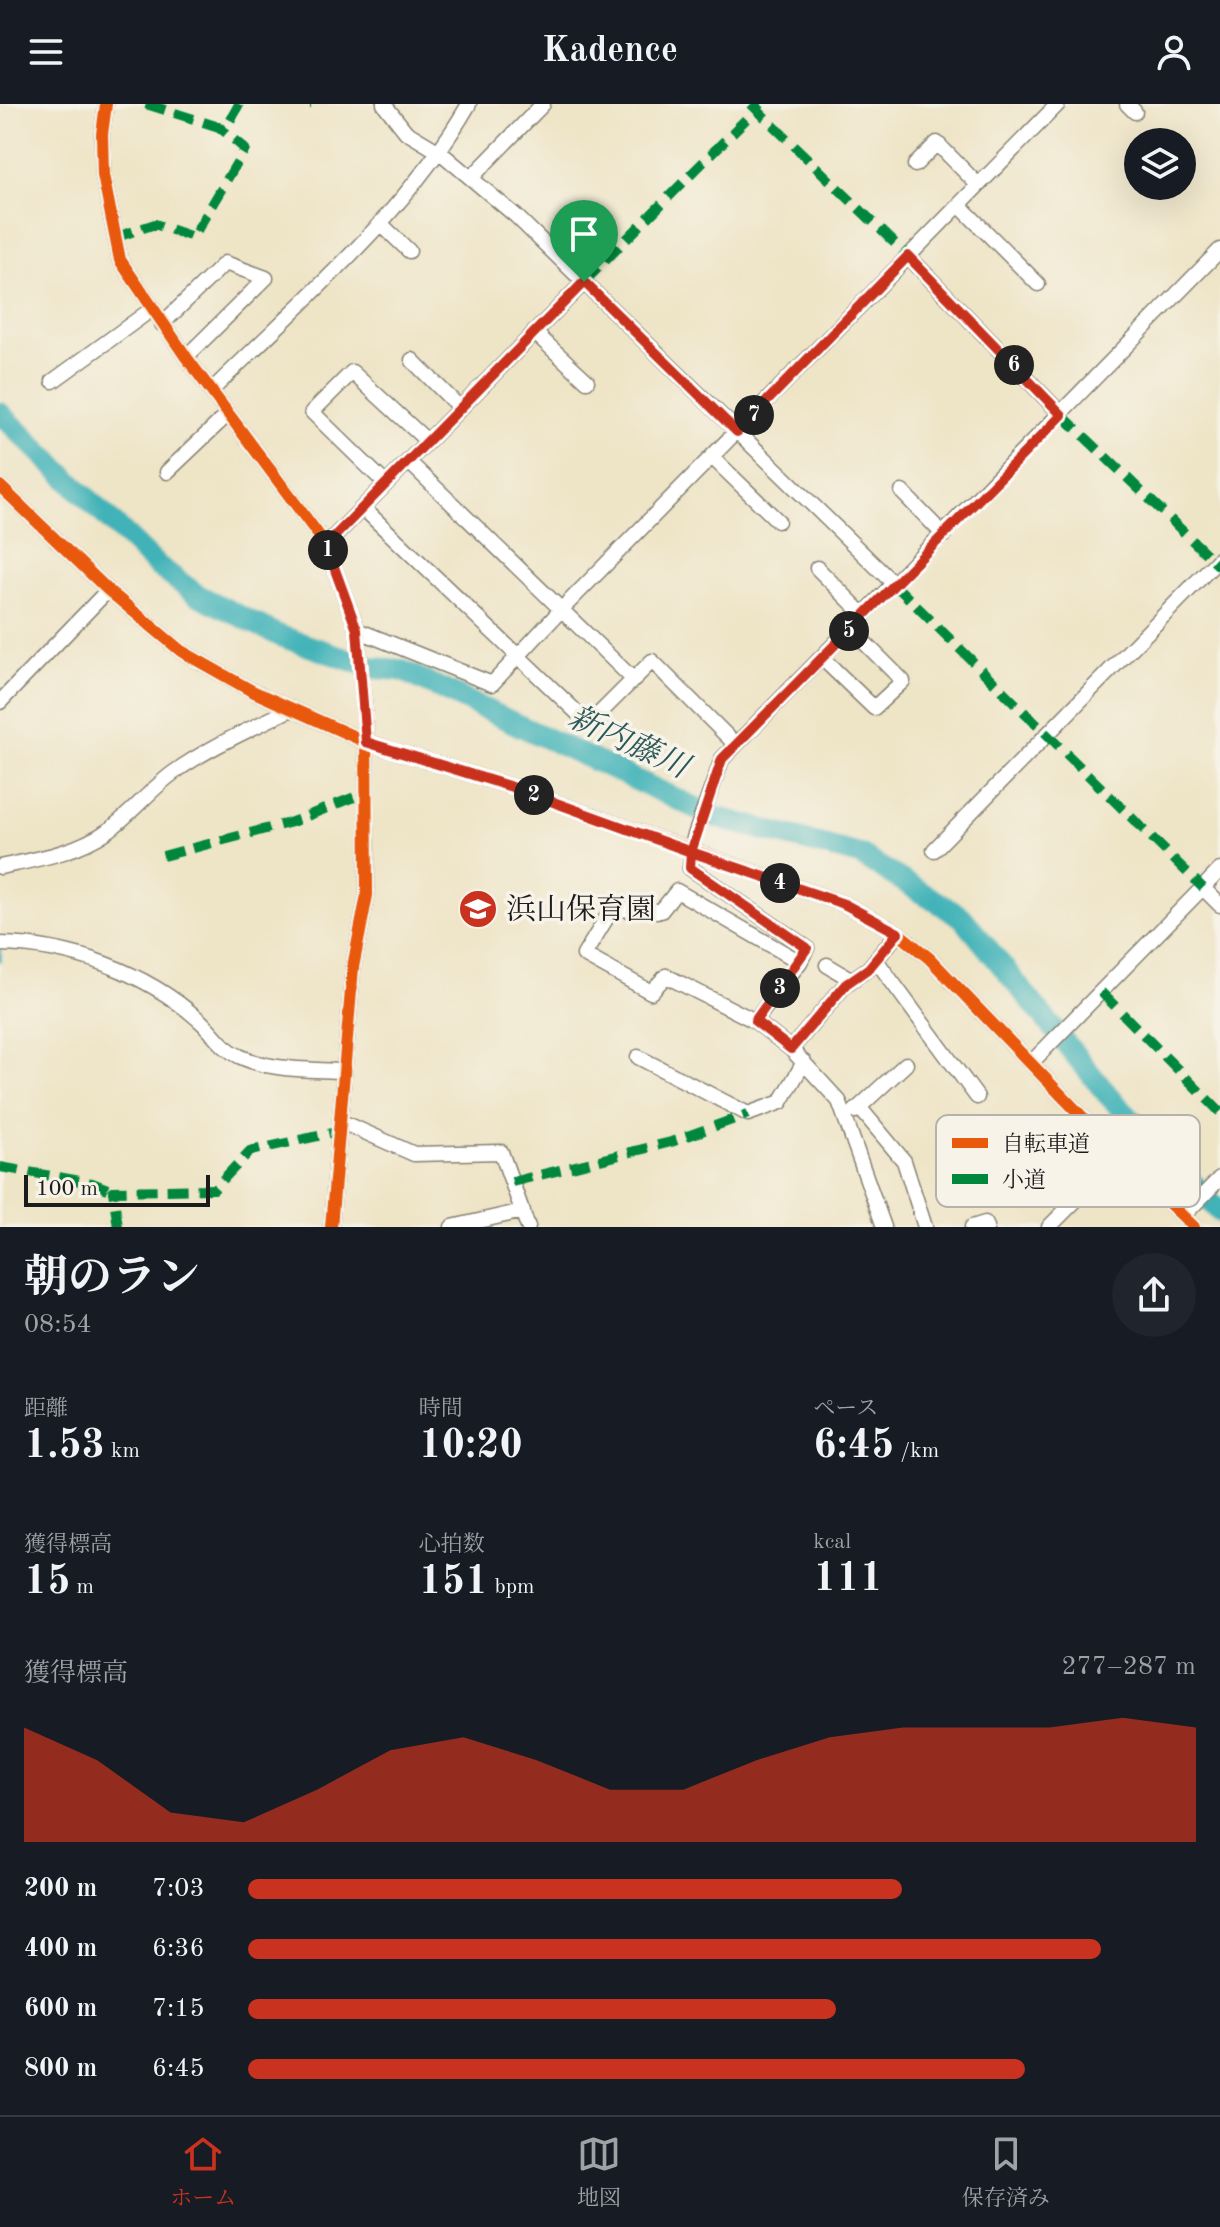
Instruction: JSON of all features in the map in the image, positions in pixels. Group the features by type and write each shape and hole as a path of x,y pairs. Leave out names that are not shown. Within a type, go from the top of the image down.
{"street":[{"path":"106,104 102,134 109,218 120,260 162,324 326,545 358,636 366,723 367,895 353,967 331,1227"},
{"path":"384,104 406,132 441,153 516,216 895,585"},
{"path":"211,391 380,223 441,153 469,104"},
{"path":"471,178 543,104"},
{"path":"358,636 492,684 1058,104"},
{"path":"915,165 937,143 978,185"},
{"path":"959,205 1038,284"},
{"path":"380,223 409,251"},
{"path":"755,1021 800,962 807,948 690,868 692,845 722,759 1062,415 1220,250"},
{"path":"908,256 1062,415"},
{"path":"162,324 225,263 266,278 186,357"},
{"path":"326,545 584,282"},
{"path":"53,381 152,309"},
{"path":"534,332 587,381"},
{"path":"412,360 460,408"},
{"path":"386,484 312,412 352,372 427,441"},
{"path":"167,472 228,414"},
{"path":"712,457 778,521"},
{"path":"408,461 634,680"},
{"path":"0,486 108,590 181,651 291,709 366,742 692,845 844,904 898,933 929,958 1082,1115"},
{"path":"902,492 944,535"},
{"path":"363,508 516,658 589,724 652,661 736,745"},
{"path":"934,850 1220,558"},
{"path":"817,568 864,615"},
{"path":"0,702 108,590"},
{"path":"822,658 874,708 903,681 851,629"},
{"path":"0,867 55,856 85,845 110,829 182,767 291,709"},
{"path":"1032,1062 1220,870"},
{"path":"1203,888 1220,905"},
{"path":"800,962 677,891 661,911 612,909 584,955 651,992 666,976 755,1021 791,1049 839,1101 884,1227"},
{"path":"791,1049 898,933"},
{"path":"0,944 100,960 159,990 199,1019 228,1050 241,1057 270,1066 342,1071"},
{"path":"876,960 977,1097"},
{"path":"827,965 852,980"},
{"path":"638,1057 748,1114 781,1102 804,1062"},
{"path":"846,1119 906,1064"},
{"path":"859,1107 904,1161 925,1227"},
{"path":"342,1122 414,1154 501,1152 528,1227"},
{"path":"1200,1206 1220,1178"},
{"path":"1049,1227 1069,1207"},
{"path":"1173,1207 1189,1222"},
{"path":"455,1227 523,1211"},
{"path":"972,1227 985,1223 987,1227"}],"waterway":[{"name":"新内藤川","path":"0,413 155,564 196,594 280,636 374,668 401,670 715,817 860,855 962,917 1127,1115"},
{"path":"0,950 0,960"},
{"name":"新内藤川","path":"1200,1191 1220,1212"}],"marked path":[{"path":"146,104 219,127 230,121 239,104"},
{"path":"751,104 908,256"},
{"path":"584,282 761,104"},
{"path":"114,238 155,224 193,237 245,149 219,127"},
{"path":"1062,415 1220,567"},
{"path":"895,585 1203,888"},
{"path":"163,856 292,822 367,792"},
{"path":"1101,992 1220,1112"},
{"path":"512,1182 671,1142 748,1114"},
{"path":"118,1227 113,1191 214,1189 250,1151 341,1131"},
{"path":"0,1167 92,1183 113,1191"}],"cycle path":[{"path":"106,104 102,134 103,175 120,260 186,357 326,545 357,630 366,723 367,895 353,967 331,1227"},
{"path":"0,486 108,590 181,651 252,691 366,742 512,787 844,904 898,933 929,958 1080,1115"},
{"path":"1173,1207 1194,1227"}],"place":[{"name":"浜山保育園","path":"478,909"}],"route":[{"path":"584,282 326,545 357,630 366,742 512,787 691,852 690,868 807,948 800,962 755,1021 791,1049 846,984 869,968 898,933 844,904 691,852 722,759 1062,415 908,256 737,432 584,282"}]}
